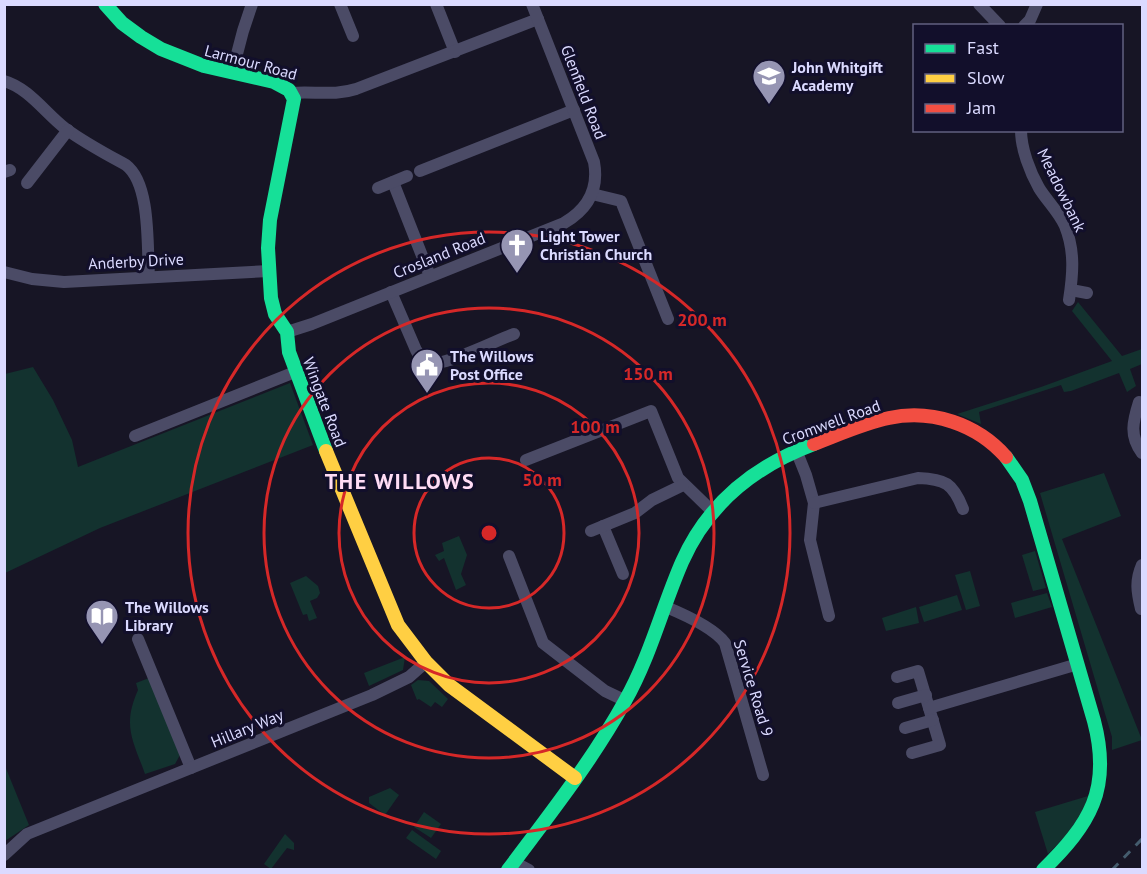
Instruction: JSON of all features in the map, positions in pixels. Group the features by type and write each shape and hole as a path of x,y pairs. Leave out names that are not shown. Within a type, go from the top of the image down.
{"street":[{"name":"Larmour Road","path":"105,4 123,25 158,49 182,60 281,85 291,93 348,92 538,19"},
{"path":"232,73 252,4"},
{"path":"340,4 353,36"},
{"path":"436,4 455,52"},
{"name":"Glenfield Road","path":"532,4 594,162 596,180 592,194"},
{"path":"979,4 994,24"},
{"path":"1026,24 1037,4"},
{"path":"4,81 21,88 68,130 126,165 132,171 141,184 144,202 149,277"},
{"name":"Wingate Road","path":"291,93 294,99 293,114 270,220 268,248 271,298 275,314 288,332 289,352 310,412 397,623 426,662 464,697 575,778"},
{"path":"420,171 573,110"},
{"path":"27,183 68,130"},
{"name":"Meadowbank","path":"1021,132 1026,155 1040,188 1064,225 1070,240 1073,271 1070,295 1087,293"},
{"path":"378,188 407,176"},
{"path":"393,182 430,276"},
{"path":"592,194 621,201 668,319"},
{"name":"Crosland Road","path":"288,332 564,223 586,206 592,194"},
{"name":"Anderby Drive","path":"4,272 47,281 269,271"},
{"path":"391,292 419,357 432,363 439,363 514,334"},
{"path":"135,436 295,372"},
{"path":"1139,402 1133,422 1133,435 1143,453"},
{"path":"526,460 651,411 674,469 683,485 712,512"},
{"name":"Cromwell Road","path":"511,866 597,748 626,701 641,672 688,547 712,512 755,472 796,450 895,417 930,417 956,422 986,438 1012,463 1028,493 1099,741 1101,772 1095,801 1087,820 1072,842 1043,870"},
{"path":"796,450 807,475 814,503 810,540 829,616"},
{"path":"814,503 918,478 932,478 953,488 963,508"},
{"path":"591,531 635,513 652,500 683,485"},
{"path":"603,526 623,574"},
{"path":"509,555 543,643 605,691 626,701"},
{"path":"1141,609 1137,577 1143,565"},
{"name":"Service Road 9","path":"666,608 706,627 721,637 725,643 763,775"},
{"path":"138,639 191,768"},
{"name":"Hillary Way","path":"4,855 27,834 372,695 409,677 426,662"},
{"path":"905,728 931,714 1078,664"},
{"path":"897,676 918,671 940,745 912,753"},
{"path":"898,703 926,695"},
{"path":"511,866 529,870"}],"green space":[{"path":"1078,302 1122,356 1142,349 1142,364 1130,369 1136,386 1127,392 1119,373 1071,391 1064,392 1061,385 979,412 981,424 957,414 1112,361 1072,311"},
{"path":"33,367 53,400 72,440 78,467 290,383 313,445 100,528 5,573 5,374"},
{"path":"1104,473 1121,516 1062,539 1142,740 1112,750 1112,737 1040,493"},
{"path":"459,536 467,555 461,574 466,585 456,590 444,558 439,561 435,555 444,551 442,543"},
{"path":"1035,551 1046,588 1033,591 1022,555"},
{"path":"970,571 980,606 966,610 955,575"},
{"path":"306,576 318,586 320,593 317,598 310,601 317,618 309,621 307,614 303,615 290,583"},
{"path":"1047,593 1052,607 1015,618 1011,603"},
{"path":"957,595 962,610 924,622 919,607"},
{"path":"916,607 919,623 886,631 882,618"},
{"path":"405,657 403,670 369,686 364,673"},
{"path":"149,678 180,755 175,764 145,774 133,742 130,723 138,690 136,683"},
{"path":"418,680 429,681 448,699 442,707 435,702 431,707 417,700 411,685"},
{"path":"5,766 29,825 4,841"},
{"path":"390,788 399,795 385,815 369,803 369,797"},
{"path":"1088,796 1079,822 1048,854 1035,812"},
{"path":"424,812 441,824 431,838 414,827"},
{"path":"412,830 441,851 436,859 406,838"},
{"path":"285,834 294,843 294,850 287,848 271,869 264,864"}],"railway":[{"path":"1112,870 1142,839"}],"traffic: fast":[{"path":"105,4 122,23 161,49 204,66 274,82 289,90 294,99 270,220 268,248 271,298 275,314 287,332 289,352 326,451"},
{"path":"508,870 584,766 625,701 649,650 682,562 705,522 736,489 753,475 772,463 814,444"},
{"path":"1006,457 1022,480 1030,501 1099,745 1098,786 1093,804 1085,821 1073,837 1043,870"}],"traffic: slow":[{"path":"326,451 398,625 426,662 449,685 575,778"}],"traffic: jam":[{"path":"814,444 880,420 921,416 953,422 968,428 994,445 1006,457"}],"place":[{"name":"John Whitgift Academy","path":"769,105"},
{"name":"Light Tower Christian Church","path":"517,274"},
{"name":"The Willows Post Office","path":"427,394"},
{"name":"The Willows Library","path":"102,645"}],"district":[{"name":"THE WILLOWS","path":"400,481"}]}
